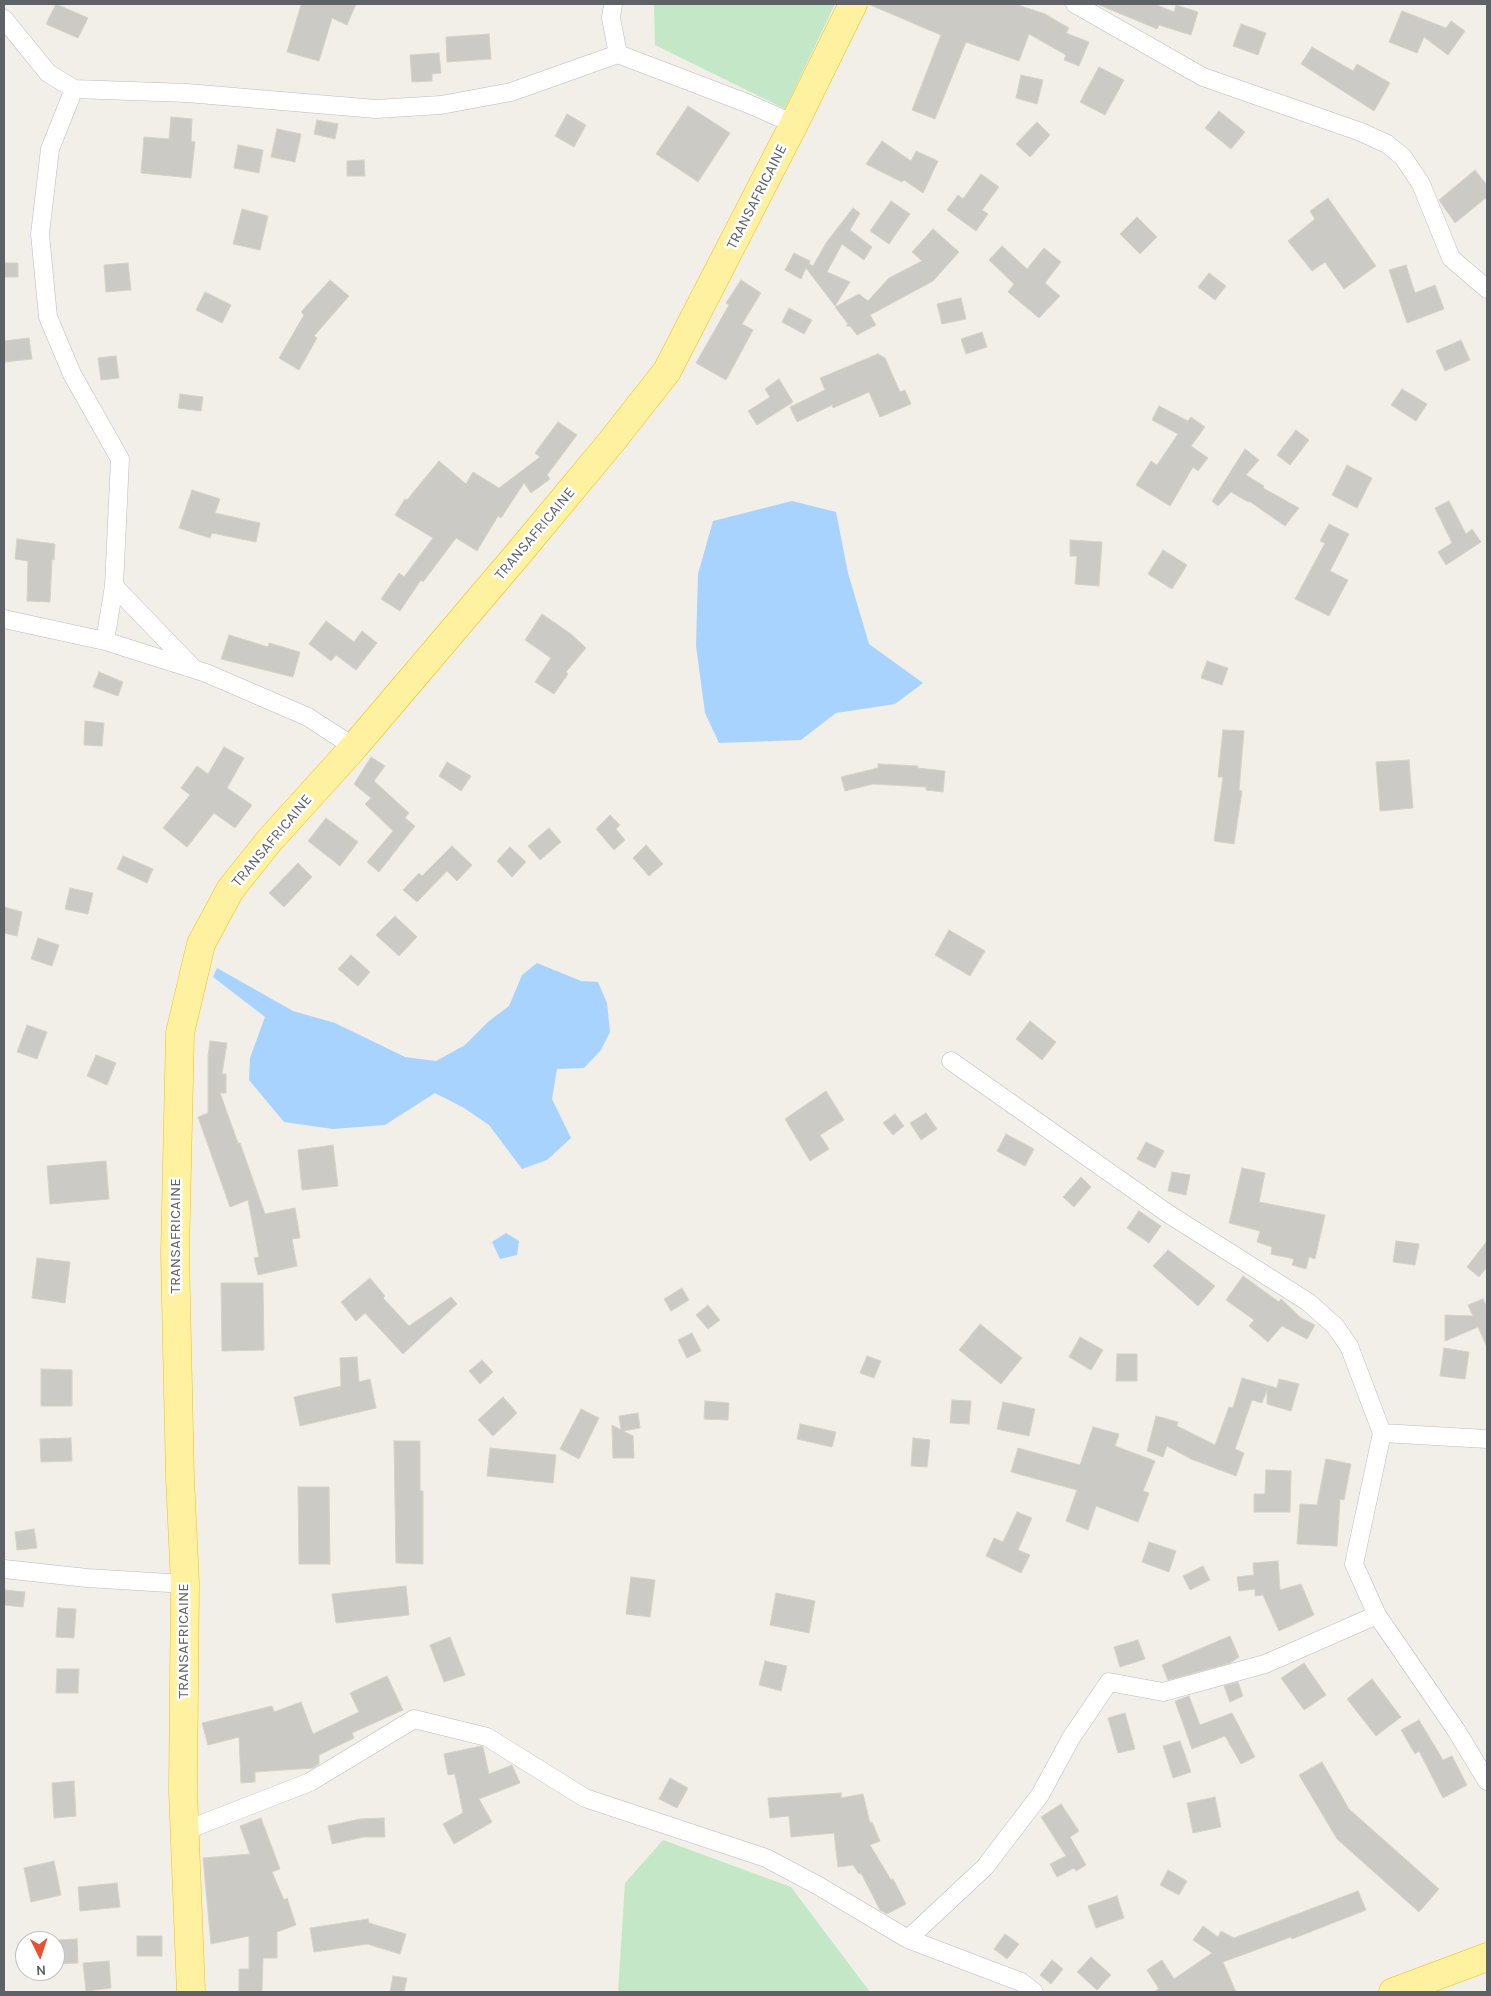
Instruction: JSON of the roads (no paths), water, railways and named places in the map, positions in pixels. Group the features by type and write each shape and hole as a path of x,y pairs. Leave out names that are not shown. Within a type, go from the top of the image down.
{"highway":[{"name":"TRANSAFRICAINE","path":"192,1992 184,1831 185,1584 180,1478 175,1254 180,1033 201,944 230,890 269,841 354,747 612,441 667,371 794,124 853,4"},
{"path":"1393,1992 1487,1957"}],"street":[{"path":"613,4 611,18 618,54"},
{"path":"1075,4 1203,77 1361,132 1387,144 1403,157 1421,184 1451,258 1487,289"},
{"path":"4,19 48,73 74,89 187,93 376,109 441,105 511,92 618,54 749,104 794,124"},
{"path":"74,89 50,149 40,234 48,318 72,374 120,459 114,586 106,641"},
{"path":"114,586 196,672"},
{"path":"4,619 106,641 196,672 206,673 308,717 354,747"},
{"path":"951,1061 1167,1213 1308,1302 1334,1326 1349,1346 1382,1433 1354,1564 1377,1615 1456,1730 1487,1781"},
{"path":"1382,1433 1487,1439"},
{"path":"4,1569 87,1578 185,1584"},
{"path":"908,1939 986,1867 1040,1795 1071,1738 1109,1682 1163,1692 1265,1664 1377,1615"},
{"path":"184,1831 310,1782 414,1719 487,1736 585,1798 766,1858 817,1885 908,1939 1021,1982 1034,1992"}],"water":[{"path":"792,501 836,512 848,573 869,644 923,683 895,704 836,713 801,740 719,743 705,713 696,646 698,574 713,521"},
{"path":"537,963 581,981 598,982 607,1003 610,1032 601,1050 584,1068 557,1069 552,1099 571,1138 547,1160 522,1169 489,1125 464,1108 435,1093 385,1125 333,1129 284,1122 249,1080 250,1058 265,1017 213,977 217,968 293,1011 335,1023 405,1057 436,1061 465,1045 489,1021 509,1006 522,975"},
{"path":"506,1233 519,1241 517,1255 500,1259 492,1242"}]}
